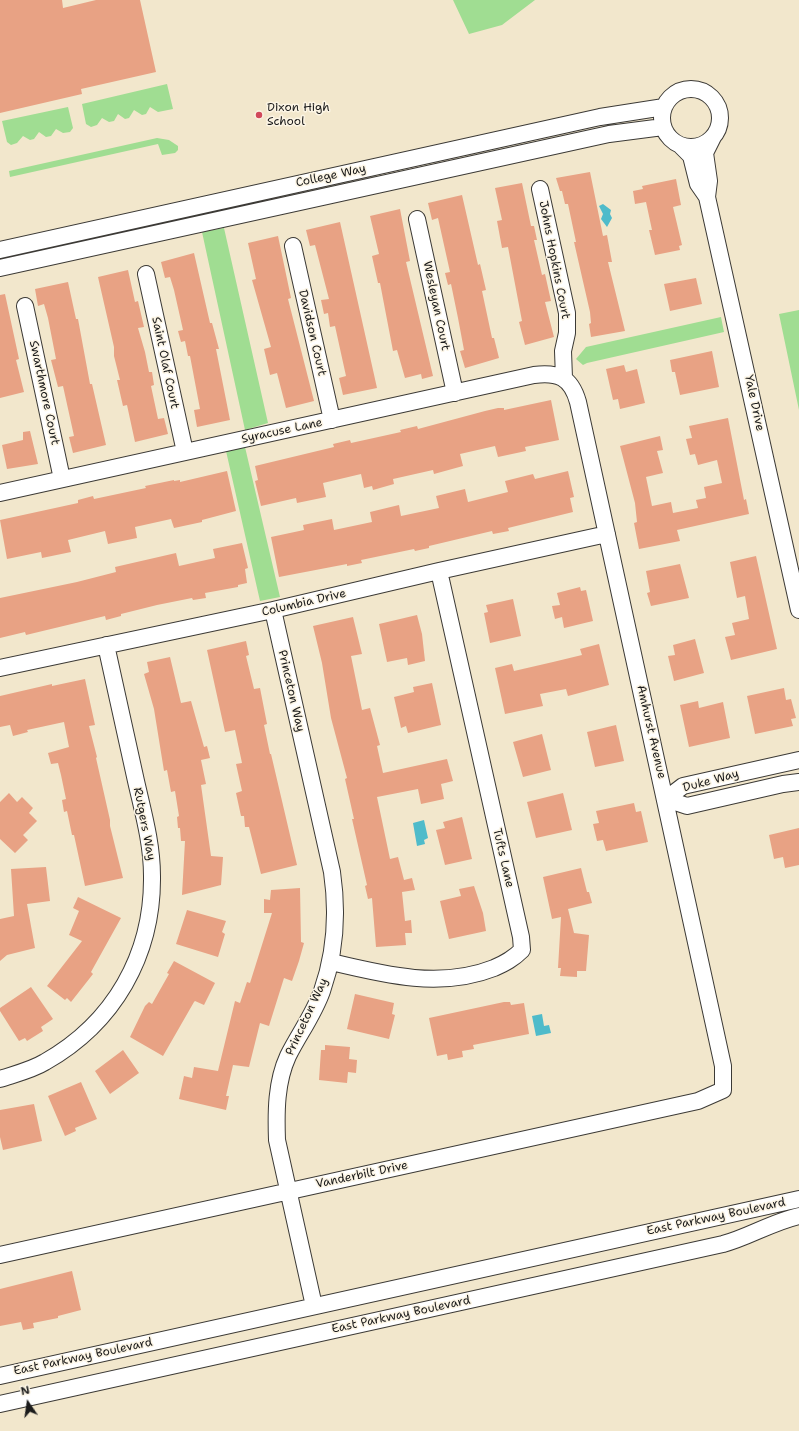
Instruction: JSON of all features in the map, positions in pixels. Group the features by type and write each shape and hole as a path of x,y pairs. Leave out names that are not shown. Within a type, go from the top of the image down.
{"street":[{"path":"687,89 706,93 718,108 720,118 718,128 713,137 705,143 688,147 680,145 667,135 663,127 662,120 664,107 673,95 687,89"},
{"name":"College Way","path":"0,250 600,117 664,107"},
{"name":"College Way","path":"0,268 601,136 663,127"},
{"name":"Yale Drive","path":"713,137 705,152 709,181 707,197 799,610"},
{"name":"Yale Drive","path":"680,145 691,156 698,184 707,197"},
{"name":"Johns Hopkins Court","path":"540,188 567,312 567,333 563,351 564,378"},
{"name":"Wesleyan Court","path":"417,220 455,393"},
{"name":"Davidson Court","path":"293,246 332,420"},
{"name":"Saint Olaf Court","path":"146,274 185,452"},
{"name":"Swarthmore Court","path":"25,306 62,479"},
{"name":"Syracuse Lane","path":"0,493 534,375 546,373 564,378"},
{"name":"Amhurst Avenue","path":"564,378 572,386 578,402 666,799 723,1066 723,1090"},
{"name":"Columbia Drive","path":"0,668 273,610 607,534"},
{"name":"Tufts Lane","path":"331,962 383,974 437,979 476,975 513,960 522,950 521,936 440,571"},
{"name":"Princeton Way","path":"273,610 332,872 336,905 336,934 331,962 322,993 288,1057 278,1093 277,1140 314,1306"},
{"name":"Rutgers Way","path":"0,1079 45,1063 86,1033 121,992 138,959 147,933 152,902 151,849 106,645"},
{"name":"Duke Way","path":"666,799 683,786 799,760"},
{"name":"Duke Way","path":"666,799 687,806 799,782"},
{"name":"Vanderbilt Drive","path":"0,1255 698,1101 723,1090"},
{"name":"East Parkway Boulevard","path":"0,1376 799,1199"},
{"name":"East Parkway Boulevard","path":"0,1404 723,1244 743,1238 782,1220 799,1216"}],"green space":[{"path":"453,0 535,0 502,25 469,34"},
{"path":"167,84 173,109 158,112 150,107 146,114 142,115 134,110 129,118 125,119 118,114 114,121 109,122 102,118 97,125 91,127 86,124 82,104"},
{"path":"68,107 73,128 70,132 63,133 56,129 51,136 46,137 39,132 34,139 30,140 23,136 17,143 11,145 7,142 2,121"},
{"path":"157,138 169,140 178,146 178,150 175,153 162,155 158,144 10,177 9,171"},
{"path":"224,228 268,423 245,430 202,232"},
{"path":"799,310 799,410 779,314"},
{"path":"721,317 724,332 583,365 576,359 586,347"},
{"path":"245,447 280,597 260,601 226,451"}],"water":[{"path":"603,204 611,210 610,214 612,218 607,227 601,219 603,214 599,206"},
{"path":"424,820 428,838 424,840 425,844 417,846 413,823"},
{"path":"542,1014 544,1026 549,1025 551,1033 536,1036 532,1016"}],"building":[{"path":"0,0 62,0 63,8 96,0 140,0 156,72 81,89 82,94 0,113"},
{"path":"590,172 603,236 607,235 612,262 608,262 625,331 591,337 589,324 591,323 590,312 574,242 576,242 568,204 565,204 562,191 560,191 556,178"},
{"path":"676,179 681,205 673,207 682,245 679,246 680,250 655,255 649,230 652,230 646,202 635,204 633,191 643,189 642,186"},
{"path":"522,183 531,226 534,226 537,240 534,240 542,275 545,274 551,301 545,302 554,337 525,345 519,322 522,321 508,247 502,248 497,221 502,220 495,188"},
{"path":"462,195 478,265 480,264 486,290 482,291 492,338 494,338 499,358 465,368 460,351 464,350 451,284 448,285 445,273 450,272 438,218 432,220 428,203"},
{"path":"400,209 410,261 406,262 433,376 422,379 421,374 405,378 397,350 393,351 380,283 378,283 372,256 379,254 370,216"},
{"path":"340,222 377,388 343,395 339,378 346,376 335,326 330,327 328,313 324,314 321,300 329,299 315,245 310,246 306,230"},
{"path":"278,236 291,298 288,299 314,401 286,408 277,373 270,375 264,349 271,347 252,280 256,279 248,243"},
{"path":"194,253 210,323 212,323 219,349 216,349 230,420 197,427 194,410 200,409 190,356 188,356 185,341 181,342 178,331 183,330 174,290 170,277 165,278 161,262"},
{"path":"128,270 135,302 138,301 144,327 138,328 149,372 152,372 154,385 151,386 158,419 164,418 168,434 135,442 127,405 123,406 117,380 120,380 114,356 114,347 98,277"},
{"path":"696,278 702,304 670,311 664,284"},
{"path":"68,282 76,319 78,319 90,384 92,384 106,445 73,453 69,437 74,436 63,386 58,387 51,360 56,359 48,318 44,304 38,306 35,289"},
{"path":"5,294 19,359 16,360 24,392 0,398 0,295"},
{"path":"712,351 719,387 680,395 675,372 672,372 670,360"},
{"path":"624,365 626,372 637,369 645,403 620,409 618,399 613,400 606,369"},
{"path":"551,400 559,440 525,447 526,451 498,457 495,446 460,454 463,466 434,474 433,470 393,479 394,484 373,490 372,486 364,488 361,474 323,483 326,497 297,503 296,498 261,506 255,481 258,480 255,466 334,447 333,444 350,440 351,443 401,432 400,430 417,426 418,429 498,408 504,408 504,410"},
{"path":"728,418 744,500 746,499 749,514 677,530 680,541 639,549 634,523 637,522 635,503 620,446 660,436 663,450 657,451 663,473 646,477 652,506 671,502 673,513 698,508 696,500 706,498 704,487 722,483 717,460 698,465 695,454 690,455 686,439 692,438 689,426"},
{"path":"30,431 38,464 7,469 2,445 23,440 23,432"},
{"path":"227,471 236,511 202,520 202,522 174,528 171,519 135,527 137,538 108,544 105,531 68,540 71,552 42,558 41,552 7,559 0,520 78,503 78,500 93,496 94,499 146,488 145,486 174,480 180,480 180,482"},
{"path":"568,471 574,497 570,498 573,512 508,528 509,531 493,534 492,531 429,546 429,548 415,551 414,549 361,560 362,563 347,566 347,564 279,577 271,537 304,530 303,525 332,519 334,530 372,522 370,512 399,505 401,516 439,508 436,496 465,489 468,502 508,492 505,481 533,474 535,479"},
{"path":"242,543 248,568 245,569 247,583 238,585 238,587 205,593 206,598 193,600 192,598 157,605 121,614 121,616 106,620 105,616 26,635 25,632 0,638 0,598 77,582 116,572 115,567 176,553 179,566 215,558 213,549"},
{"path":"756,556 777,649 731,660 725,637 735,635 732,623 749,619 745,596 737,598 730,562"},
{"path":"680,564 689,598 651,606 647,593 650,592 646,571"},
{"path":"580,587 581,591 586,590 593,621 564,628 562,617 555,619 552,606 560,605 557,593"},
{"path":"513,599 521,636 490,643 484,613 488,612 486,605"},
{"path":"417,615 422,634 425,661 408,665 407,658 387,662 379,624"},
{"path":"353,617 362,654 351,656 362,710 370,708 380,745 377,746 383,773 447,759 453,781 441,784 444,799 421,804 418,789 377,797 390,859 398,857 404,880 412,878 415,890 402,892 405,921 411,920 412,933 405,933 406,945 376,947 372,898 368,899 365,886 367,885 352,819 354,819 345,779 347,778 331,718 322,663 313,626"},
{"path":"695,639 704,673 674,681 668,656 675,655 673,645"},
{"path":"246,641 249,655 246,656 254,689 260,688 267,724 264,725 270,754 297,865 261,874 249,827 245,827 244,816 241,816 236,793 242,791 236,764 242,763 235,730 225,732 207,650"},
{"path":"599,644 609,685 568,696 566,689 540,694 543,706 505,714 495,668 512,664 514,671 553,662 582,655 580,649"},
{"path":"170,657 181,703 191,701 204,747 207,746 210,758 201,760 206,784 201,785 211,856 223,857 221,885 182,895 185,841 181,841 180,828 178,828 177,817 179,816 175,791 171,792 167,770 164,771 154,709 144,674 149,672 147,662"},
{"path":"85,679 95,725 89,726 97,757 110,826 123,878 85,886 74,835 72,835 67,811 64,812 62,800 66,799 58,763 51,764 48,753 69,747 64,722 27,730 28,732 13,736 10,725 0,727 0,696 52,684 52,686"},
{"path":"432,683 441,725 408,733 406,726 401,728 394,697 414,692 413,687"},
{"path":"784,688 786,700 791,699 796,718 791,719 793,726 755,734 747,696"},
{"path":"698,701 699,708 723,702 730,738 689,747 680,705"},
{"path":"616,725 624,761 595,767 587,732"},
{"path":"542,734 551,770 523,777 513,742"},
{"path":"9,793 17,802 22,797 33,808 29,813 37,821 23,835 28,840 15,853 0,839 0,802"},
{"path":"563,793 572,830 536,838 527,802"},
{"path":"634,803 636,812 641,811 648,842 606,851 603,840 597,841 593,824 599,823 596,811"},
{"path":"462,817 472,859 445,865 436,830 445,828 443,822"},
{"path":"799,828 799,865 785,868 783,857 774,859 769,835"},
{"path":"46,867 50,901 27,904 35,948 7,955 0,961 0,919 14,916 11,869"},
{"path":"581,868 587,892 589,892 592,903 568,909 574,933 589,935 586,971 577,971 577,977 560,976 561,968 558,968 561,917 552,919 543,877"},
{"path":"474,886 483,913 486,931 449,939 440,901 461,896 459,889"},
{"path":"300,888 301,942 304,943 299,961 292,981 284,978 269,1026 260,1023 249,1067 233,1065 226,1096 229,1096 226,1110 179,1099 184,1076 192,1078 194,1067 218,1071 235,1001 240,1003 247,982 250,983 272,913 264,913 264,899 270,900 271,890"},
{"path":"78,897 121,918 91,972 93,974 71,1002 67,998 65,1000 47,986 82,941 69,935 79,911 73,908"},
{"path":"187,910 226,921 222,932 225,934 218,957 176,944"},
{"path":"174,961 215,983 204,1005 195,1001 194,1002 163,1056 130,1037 145,1006 149,1002 152,1004 169,974 167,973"},
{"path":"31,987 53,1019 41,1027 43,1031 27,1041 25,1038 19,1041 0,1011 0,1008"},
{"path":"355,994 394,1003 392,1014 395,1015 389,1039 347,1029"},
{"path":"510,1002 511,1005 524,1003 529,1034 473,1045 474,1049 462,1051 463,1057 448,1060 447,1054 437,1056 429,1018"},
{"path":"325,1045 350,1047 349,1059 357,1060 356,1073 348,1072 347,1083 319,1080 321,1050 325,1050"},
{"path":"123,1050 139,1073 110,1094 95,1071"},
{"path":"81,1082 97,1119 75,1128 76,1131 65,1136 48,1096"},
{"path":"34,1104 42,1141 3,1150 0,1137 0,1110"},
{"path":"72,1271 81,1310 58,1316 58,1318 33,1323 34,1328 23,1330 21,1322 0,1326 0,1289"}],"place":[{"name":"Dixon High School","path":"259,115"}]}
